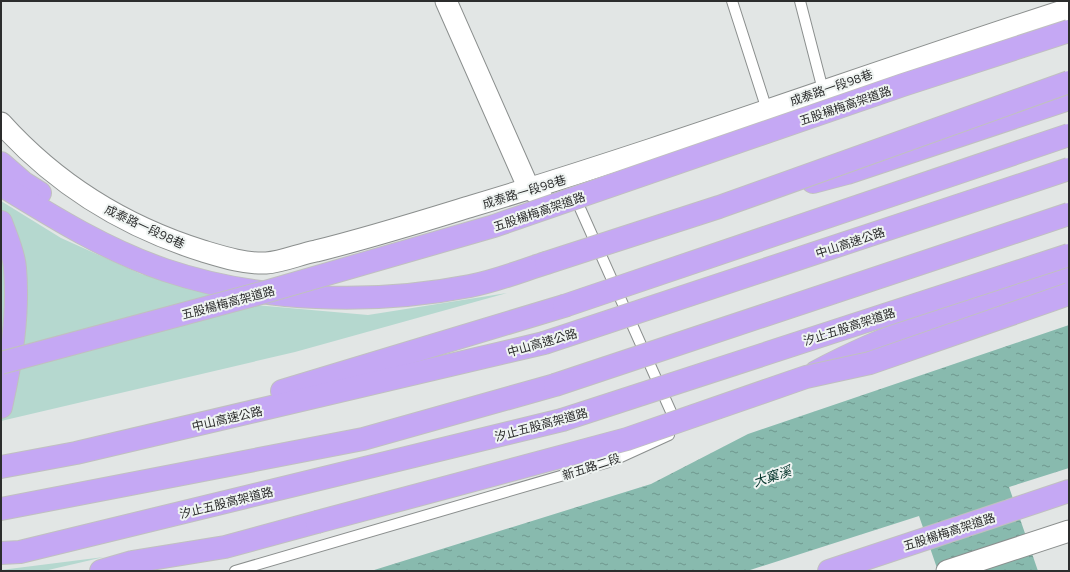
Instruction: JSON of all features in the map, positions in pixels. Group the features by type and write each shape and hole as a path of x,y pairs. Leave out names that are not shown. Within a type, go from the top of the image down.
{"highway":[{"name":"五股楊梅高架道路","path":"1,363 265,292 494,226 903,85 1069,31"},
{"path":"1,185 87,236 164,269 213,284 292,295 336,298 393,296 471,286 546,264 719,207 1069,82"},
{"path":"719,207 847,173 1069,99"},
{"path":"76,453 564,306 1069,135"},
{"path":"1,163 24,183 164,269"},
{"name":"中山高速公路","path":"1,466 76,453 544,343 1069,169"},
{"path":"1,509 363,439 555,385 1069,214"},
{"path":"1,222 15,267 16,316 9,370 1,407"},
{"name":"汐止五股高架道路","path":"1,553 20,552 562,420 1069,255"},
{"path":"806,377 845,357 949,314 1069,276"},
{"path":"137,571 627,440 806,377 870,363 1069,294"},
{"name":"五股楊梅高架道路","path":"829,571 1069,491"},
{"path":"101,571 132,562 225,547"}],"street":[{"path":"446,1 529,189 558,205"},
{"name":"成泰路一段98巷","path":"1,123 17,141 57,177 101,206 144,229 184,245 225,258 266,263 354,241 566,178 1069,8"},
{"path":"947,571 1069,531"}],"lane":[{"path":"732,1 767,110"},
{"path":"800,1 823,90"},
{"name":"新五路二段","path":"235,571 612,461 679,430 566,178"}],"shaded area":[{"path":"1,201 61,238 141,274 255,305 368,315 507,293 295,352 1,421"},
{"path":"104,557 44,571 1,571 1,570"}],"water":[{"name":"大窠溪","path":"1069,325 1069,468 1009,487 1038,571 938,571 919,516 747,571 371,571 651,484 748,434"}]}
